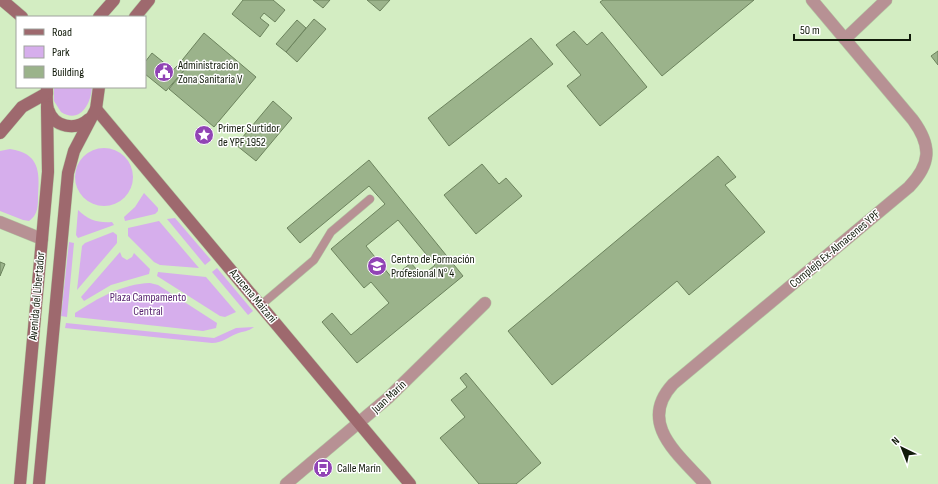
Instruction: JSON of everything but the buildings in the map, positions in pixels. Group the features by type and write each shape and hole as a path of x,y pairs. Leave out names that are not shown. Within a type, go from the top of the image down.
{"main road":[{"path":"2,0 21,16"},
{"path":"100,16 114,0"},
{"path":"136,16 149,0"},
{"name":"Avenida del Libertador","path":"39,484 68,173 71,158 93,114 99,88"},
{"path":"0,132 22,107 47,90"},
{"name":"Avenida del Libertador","path":"20,484 48,172 47,90"},
{"path":"47,107 50,115 56,121 67,126 79,126 93,114"},
{"name":"Azucena Maizani","path":"93,114 261,305 410,484"}],"street":[{"name":"Complejo Ex-Almacenes YPF","path":"705,484 663,435 659,424 658,414 660,402 666,392 673,384 910,187 919,177 926,165 927,153 920,130 812,0"},
{"path":"845,39 886,0"},
{"path":"0,222 42,239"},
{"name":"Juan Marín","path":"286,484 398,389 485,303"}],"lane":[{"path":"261,305 314,260 331,232 370,199"}],"green space":[{"path":"54,88 92,88 87,106 79,114 74,116 61,112 54,101"},
{"path":"104,148 115,150 128,161 131,166 133,177 131,188 120,201 115,204 104,206 93,204 80,193 77,188 75,177 77,166 88,153 93,150"},
{"path":"10,149 20,151 27,155 32,159 38,171 38,207 36,213 29,221 0,211 0,151"},
{"path":"144,193 158,208 158,211 155,214 125,221 124,217 135,207"},
{"path":"78,210 89,218 102,222 112,222 114,225 78,238 76,235"},
{"name":"Plaza Campamento Central","path":"175,218 211,260 205,265 167,219"},
{"name":"Plaza Campamento Central","path":"159,221 199,268 160,265 154,262 128,236 128,228"},
{"name":"Plaza Campamento Central","path":"113,232 117,235 117,243 77,290 82,246 85,243"},
{"path":"69,242 74,243 67,317 61,316"},
{"name":"Plaza Campamento Central","path":"120,252 122,257 127,260 132,257 134,253 150,269 149,274 111,285 84,301 81,297"},
{"name":"Plaza Campamento Central","path":"217,268 253,311 248,315 212,272"},
{"name":"Plaza Campamento Central","path":"158,272 206,277 236,312 225,317 220,316 157,276"},
{"name":"Plaza Campamento Central","path":"150,283 158,285 217,323 216,328 203,331 75,317 75,313 92,302 111,293 130,286"},
{"name":"Plaza Campamento Central","path":"66,323 214,338 236,328 254,327 222,341 212,343 65,328"}],"place":[{"name":"Administración Zona Sanitaria V","path":"164,72"},
{"name":"Primer Surtidor de YPF 1952","path":"204,135"},
{"name":"Centro de Formación Profesional N° 4","path":"377,266"},
{"name":"Calle Marín","path":"323,468"}]}
